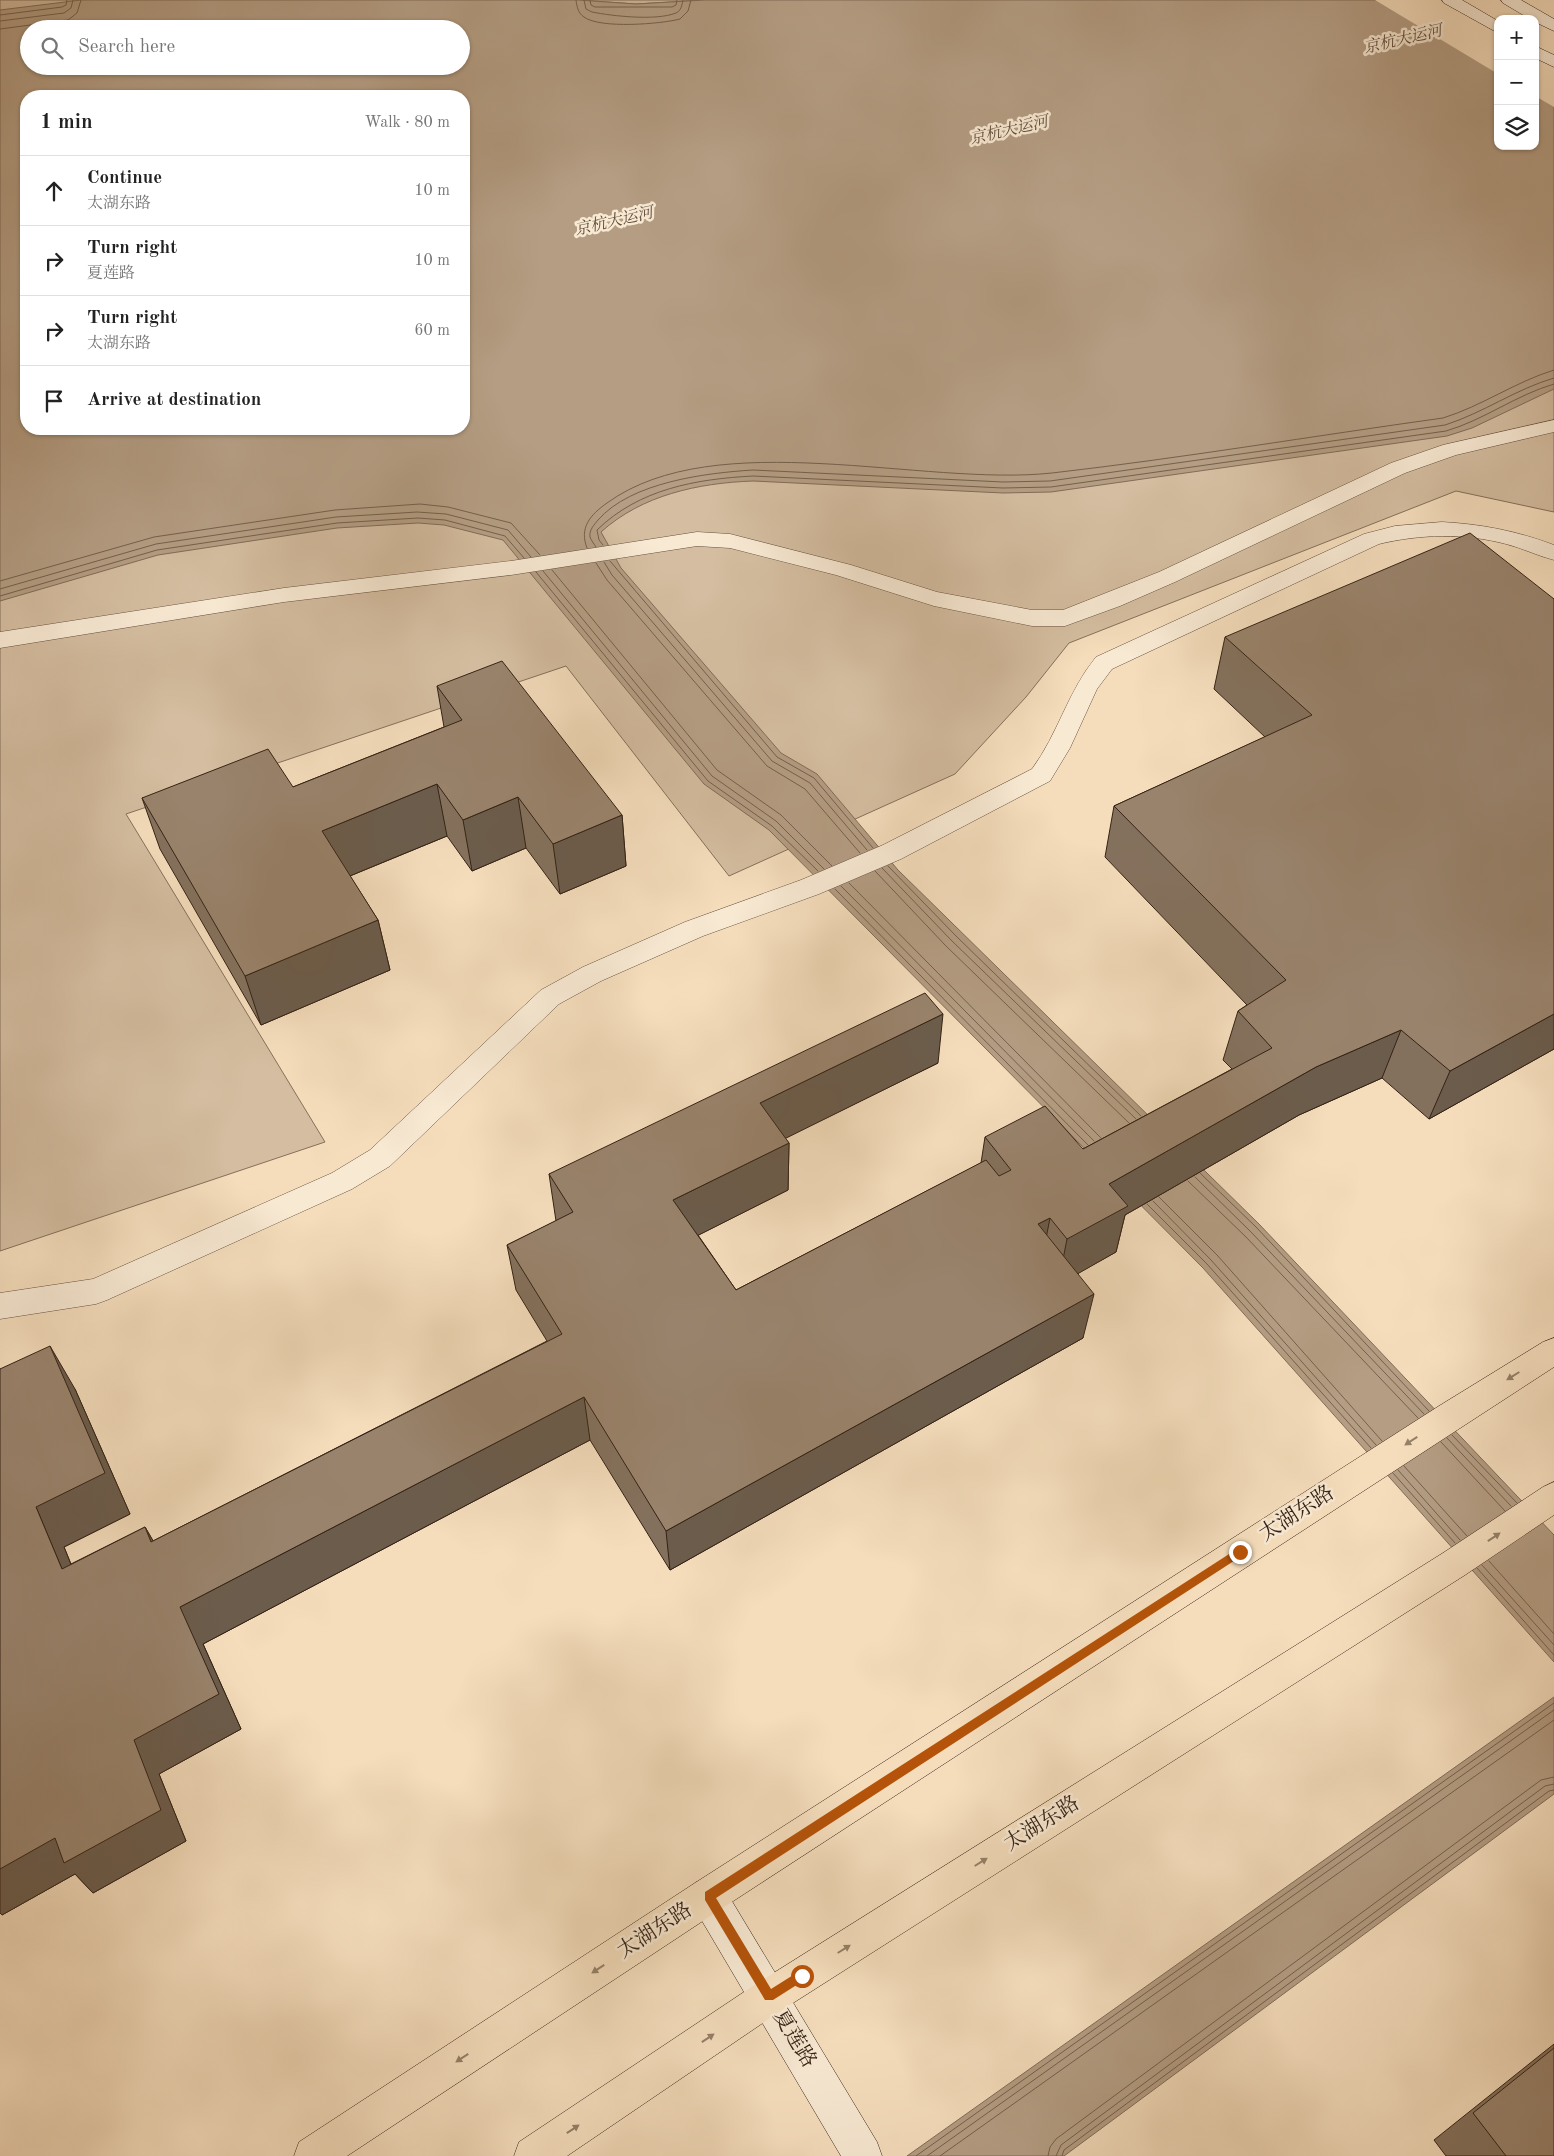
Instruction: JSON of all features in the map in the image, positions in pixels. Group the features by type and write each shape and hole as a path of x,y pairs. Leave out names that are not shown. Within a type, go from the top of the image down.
{"main road":[{"name":"太湖东路","path":"313,2156 708,1896 1372,1466 1554,1351"},
{"name":"太湖东路","path":"533,2156 769,1997 1454,1564 1547,1501"}],"street":[{"path":"1450,0 1494,26"},
{"path":"1509,0 1554,26"},
{"path":"1539,53 1554,62"},
{"path":"0,640 284,595 511,568 697,539 730,541 843,570 934,599 1032,618 1065,618 1112,602 1398,468 1450,450 1554,426"},
{"path":"0,1306 96,1291 342,1181 380,1158 550,997 592,974 694,929 810,887 892,852 1041,775 1054,759 1091,676 1104,663 1372,539 1394,532 1448,528 1493,532 1554,553"},
{"name":"夏莲路","path":"708,1896 862,2155"}],"shaded area":[{"path":"0,0 522,0 1554,198 1554,512 1456,491 1069,643 1026,697 955,774 729,876 566,666 126,814 325,1142 0,1251"},
{"path":"578,0 705,0 636,4"}],"water":[{"name":"京杭大运河","path":"81,0 578,0 636,4 705,0 1554,0 1554,389 1472,428 1447,436 1051,492 1003,493 753,481 732,482 692,488 653,500 617,519 601,532 621,568 781,753 817,774 898,870 1259,1224 1554,1535 1554,1662 1203,1268 769,830 704,784 503,540 444,525 418,523 337,528 158,555 0,601 0,10"},
{"path":"1554,1697 1554,1794 1064,2156 907,2156"}],"pier":[{"path":"1375,0 1554,0 1554,107 1539,98 1539,15 1494,15 1494,72"}],"building":[{"path":"1470,533 1554,599 1554,1014 1450,1071 1401,1030 1316,1067 1109,1184 1128,1206 1067,1239 1050,1218 1038,1224 1094,1294 666,1531 584,1397 180,1607 219,1694 134,1740 161,1810 64,1863 55,1838 0,1869 0,1369 50,1346 105,1473 36,1507 62,1569 145,1527 151,1542 562,1334 507,1245 573,1212 549,1174 925,993 943,1014 760,1103 789,1143 673,1200 736,1290 986,1160 999,1176 1011,1170 985,1137 1045,1106 1083,1149 1272,1048 1238,1011 1286,980 1114,806 1312,715 1225,637"},
{"path":"502,661 622,815 553,844 518,797 463,820 437,784 322,831 378,920 245,976 142,798 268,749 293,787 462,720 437,686"},
{"path":"1554,2048 1554,2156 1506,2156 1473,2113"}],"route":[{"path":"802,1976 769,1997 708,1896 1240,1552"}]}
